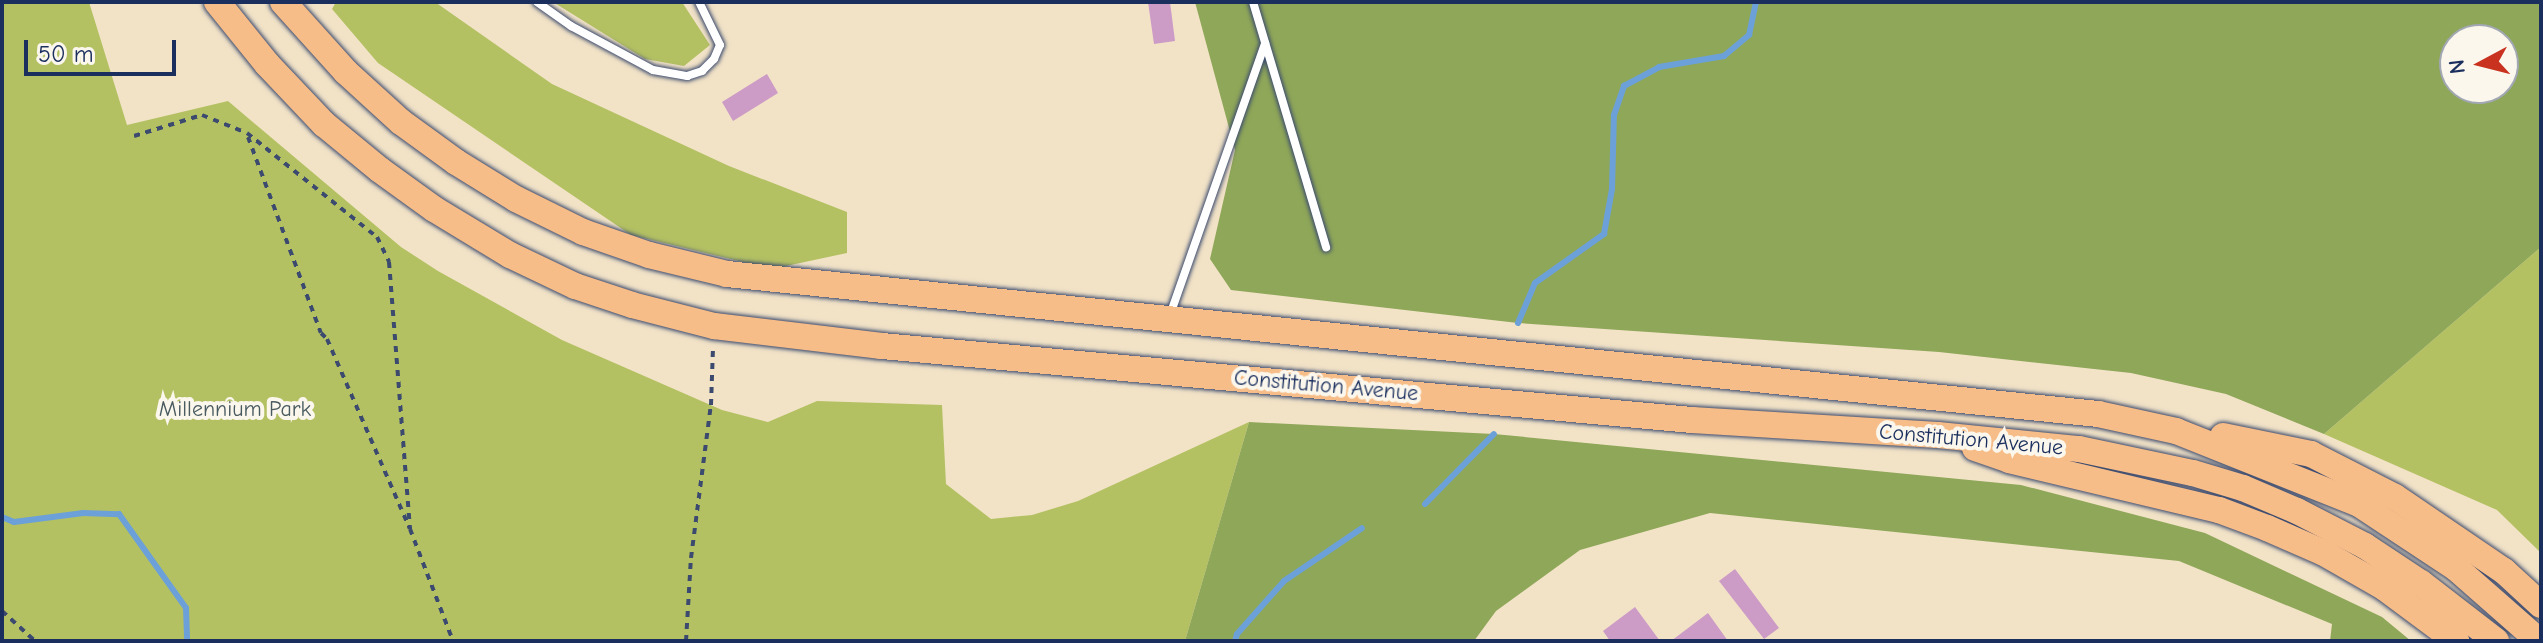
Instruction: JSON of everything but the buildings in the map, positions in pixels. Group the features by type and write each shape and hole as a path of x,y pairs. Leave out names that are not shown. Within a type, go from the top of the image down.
{"main road":[{"name":"Constitution Avenue","path":"217,2 267,64 324,124 434,209 510,255 575,286 714,326 882,346 1692,420 1938,435 2079,449 2193,473 2243,488 2365,546 2421,583 2496,641"},
{"name":"Constitution Avenue","path":"283,2 346,72 401,122 516,199 583,232 649,255 727,274 2098,414 2176,431 2359,504 2456,568 2539,641"},
{"path":"2176,431 2241,438 2311,454 2395,497 2504,571 2541,605"},
{"path":"1938,435 2009,460 2219,510 2267,528 2324,553 2385,588 2456,641"}],"lane":[{"path":"537,2 571,26 653,70 687,76 702,71 714,59 720,45 699,2"},
{"path":"1253,2 1326,247"},
{"path":"1168,320 1265,43"}],"path":[{"path":"134,136 202,115 247,133 377,237 385,248 389,262 410,529"},
{"path":"247,133 321,333 327,339 410,529 453,641"},
{"path":"686,641 691,558 711,405 714,326"},
{"path":"2,611 35,641"}],"green space":[{"name":"Millennium Park","path":"2,2 89,2 127,125 228,101 401,247 438,271 562,340 722,410 768,422 817,401 942,405 946,484 991,519 1032,515 1078,501 1249,422 1185,641 2,641"},
{"path":"336,2 435,2 552,84 729,166 847,212 847,253 772,269 631,235 378,63 332,9"},
{"path":"553,2 682,2 710,45 684,66 645,59"},
{"path":"1195,2 2541,2 2541,247 2324,434 2226,394 2131,373 1939,352 1518,323 1231,290 1210,259 1235,150"},
{"path":"2541,247 2541,553 2497,510 2324,434"},
{"path":"1249,422 1494,434 2021,485 2205,533 2382,617 2411,641 2330,641 2332,624 2179,561 1710,513 1580,550 1496,611 1474,641 1185,641"}],"waterway":[{"path":"1518,323 1535,283 1604,234 1612,189 1614,115 1624,86 1659,67 1724,56 1749,35 1756,2"},
{"path":"1425,504 1494,434"},
{"path":"2,517 14,522 83,513 119,514 186,608 187,641"},
{"path":"1235,641 1237,634 1284,581 1362,528"}]}
